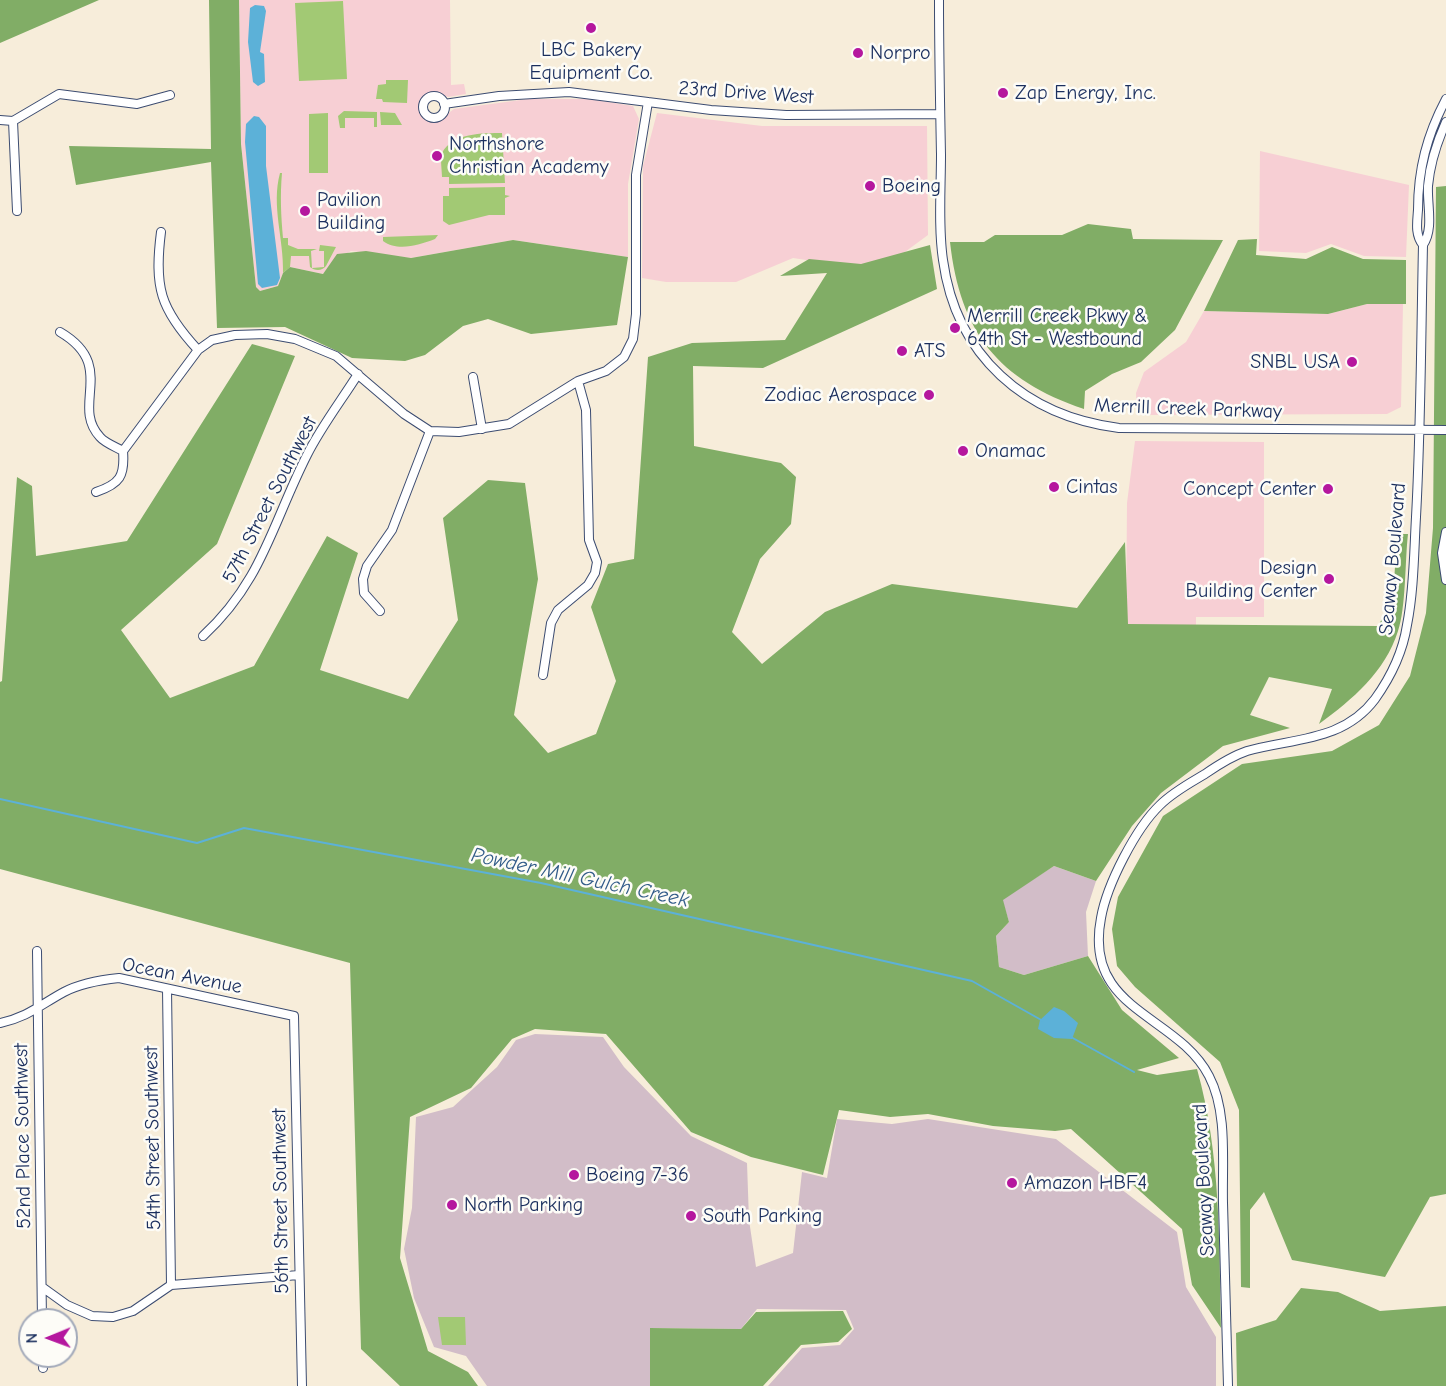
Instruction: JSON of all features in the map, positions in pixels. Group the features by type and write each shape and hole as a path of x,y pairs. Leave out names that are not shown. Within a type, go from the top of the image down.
{"street":[{"name":"Merrill Creek Parkway","path":"939,0 941,236 947,283 966,333 977,350 1008,383 1026,396 1070,418 1119,428 1446,430"},
{"name":"23rd Drive West","path":"444,104 499,96 569,92 786,115 940,114"},
{"path":"0,120 13,120 59,93 137,104 170,95"},
{"name":"Seaway Boulevard","path":"1423,246 1417,238 1418,187 1426,143 1446,99"},
{"path":"96,492 111,487 124,468 123,451 198,350 212,340 228,336 267,334 295,339 336,356 404,414 430,431 459,432 509,424 578,381 606,371 624,357 633,339 636,314 636,175 648,102"},
{"path":"13,120 17,211"},
{"name":"Seaway Boulevard","path":"1228,1386 1220,1110 1215,1090 1200,1061 1174,1038 1127,1003 1117,992 1104,970 1100,951 1101,919 1115,878 1143,828 1163,802 1241,753 1317,738 1334,731 1360,715 1375,699 1400,652 1407,625 1421,430 1423,246 1429,237 1428,187 1431,166 1446,122"},
{"path":"161,232 157,262 160,289 170,317 198,350"},
{"path":"60,332 83,349 89,362 90,420 100,437 123,451"},
{"name":"57th Street Southwest","path":"204,636 228,614 250,581 265,553 284,503 308,453 358,374"},
{"path":"472,377 482,429"},
{"path":"543,675 551,623 558,610 588,585 595,573 597,562 589,540 586,410 578,381"},
{"path":"380,611 364,593 363,579 367,566 392,530 430,431"},
{"path":"1446,532 1442,553 1446,580"},
{"name":"52nd Place Southwest","path":"37,951 42,1308"},
{"name":"Ocean Avenue","path":"0,1023 37,1011 65,991 93,981 119,978 144,981 167,989 294,1016"},
{"name":"54th Street Southwest","path":"167,989 171,1285"},
{"name":"56th Street Southwest","path":"294,1016 302,1386"},
{"path":"42,1287 67,1305 92,1316 113,1317 133,1311 171,1285 299,1275"}],"shaded area":[{"name":"Northshore Christian Academy","path":"239,0 450,0 451,85 464,84 466,94 448,97 435,93 426,95 420,103 420,109 429,120 439,120 454,109 528,99 589,99 633,106 639,119 628,184 628,257 513,240 411,258 351,251 332,263 323,274 290,267 283,273 278,286 260,291 256,287 241,144"},
{"path":"657,113 762,126 927,126 928,235 879,271 793,258 736,282 666,282 642,278 643,166"},
{"path":"1260,151 1409,185 1406,257 1364,256 1331,244 1306,253 1259,251"},
{"path":"1367,304 1403,304 1401,407 1387,414 1137,415 1136,393 1144,372 1186,342 1204,311 1328,314"},
{"path":"1135,441 1264,442 1264,617 1196,617 1196,625 1126,625 1127,503"},
{"path":"1054,866 1096,881 1086,912 1088,956 1024,975 999,967 996,936 1009,922 1002,899"},
{"path":"535,1034 603,1037 624,1067 691,1136 747,1163 749,1220 756,1267 793,1253 802,1172 827,1178 837,1119 892,1124 928,1119 1056,1139 1177,1232 1186,1287 1216,1337 1216,1386 768,1386 802,1348 840,1345 854,1329 846,1310 757,1309 741,1329 650,1328 650,1386 487,1386 466,1356 434,1347 414,1298 404,1249 412,1208 416,1117 453,1107 497,1067 516,1040"}],"green space":[{"path":"0,0 99,0 0,43"},
{"path":"209,0 239,0 241,144 256,287 260,291 278,286 283,273 290,267 323,274 337,254 366,251 411,258 513,240 628,257 617,325 531,334 488,319 463,326 425,355 405,361 352,358 285,327 217,328 211,162 76,185 69,146 211,149"},
{"path":"343,1 347,79 299,81 295,3"},
{"path":"386,80 408,80 407,103 383,102 382,99 376,99 378,85 386,84"},
{"path":"344,111 377,112 377,127 374,127 374,118 345,118 345,128 340,128 338,116"},
{"path":"380,112 395,113 402,125 381,125"},
{"path":"328,113 328,173 309,173 309,114"},
{"path":"486,133 502,133 505,183 449,184 449,177 442,177 442,153 453,141"},
{"path":"280,173 282,173 283,238 288,238 288,245 298,249 317,249 311,251 312,268 309,256 291,256 290,267 283,273 277,198"},
{"path":"1446,186 1446,1194 1430,1197 1385,1277 1292,1260 1264,1192 1250,1210 1250,1288 1241,1287 1239,1110 1220,1062 1135,987 1117,966 1112,929 1118,897 1163,816 1242,764 1332,751 1379,725 1410,676 1426,613 1433,528 1436,187"},
{"path":"505,187 505,195 510,196 505,198 505,215 489,215 449,225 443,221 443,196 449,196 449,188"},
{"path":"1088,224 1131,229 1133,239 1223,240 1175,330 1141,362 1112,374 1085,391 1084,409 1028,383 1006,367 988,348 974,327 963,302 955,274 950,242 984,242 995,235 1062,235"},
{"path":"438,235 435,239 402,247 383,241 383,237"},
{"path":"1257,239 1256,255 1306,259 1332,247 1363,259 1406,260 1406,304 1367,304 1328,314 1204,311 1238,240"},
{"path":"320,245 336,247 326,266 323,269 312,268 324,267 324,251 319,251"},
{"path":"930,245 937,289 763,368 693,366 694,446 781,463 796,477 791,524 760,559 732,632 762,664 825,612 892,584 1077,608 1125,542 1128,624 1378,626 1393,599 1397,534 1408,534 1404,597 1398,631 1392,646 1376,672 1344,705 1319,724 1332,689 1269,677 1250,715 1290,728 1223,746 1161,793 1132,826 1096,881 1054,866 1003,900 1009,922 996,936 999,967 1024,975 1088,956 1122,1010 1179,1058 1137,1070 1157,1075 1197,1069 1211,1133 1215,1166 1221,1328 1192,1285 1182,1229 1071,1129 1055,1131 993,1126 928,1114 890,1117 839,1110 823,1175 751,1157 691,1132 606,1034 535,1029 512,1039 471,1088 410,1117 400,1258 428,1351 468,1372 478,1386 400,1386 361,1349 350,963 0,869 0,682 2,681 17,477 32,486 36,556 127,541 252,344 295,356 217,544 121,630 170,698 254,666 327,536 358,553 320,670 408,699 458,620 443,518 488,480 525,483 538,579 514,715 548,753 596,734 616,681 591,607 608,564 634,559 648,357 692,343 785,340 827,273 780,276 809,259 861,264"},
{"path":"1301,1288 1338,1292 1380,1311 1446,1306 1446,1386 1237,1386 1236,1333 1276,1320"},
{"path":"843,1311 852,1329 838,1342 801,1345 763,1386 650,1386 650,1328 741,1329 756,1312"},
{"path":"438,1317 465,1317 466,1345 442,1345"}],"water":[{"path":"255,5 264,6 266,11 260,52 264,54 265,82 258,86 253,82 248,42 250,8"},
{"path":"254,116 259,117 266,126 266,166 280,278 277,285 262,288 258,284 245,142 246,124"},
{"path":"1054,1007 1064,1011 1078,1023 1072,1039 1054,1038 1038,1029 1040,1020"}],"waterway":[{"name":"Powder Mill Gulch Creek","path":"0,799 197,843 244,828 541,883 972,981 1043,1021"},
{"name":"Powder Mill Gulch Creek","path":"1071,1037 1134,1072"}],"place":[{"name":"LBC Bakery Equipment Co.","path":"591,28"},
{"name":"Norpro","path":"858,53"},
{"name":"Zap Energy, Inc.","path":"1003,93"},
{"name":"Northshore Christian Academy","path":"437,156"},
{"name":"Boeing","path":"870,186"},
{"name":"Pavilion Building","path":"305,211"},
{"name":"Merrill Creek Pkwy & 64th St - Westbound","path":"955,328"},
{"name":"ATS","path":"902,351"},
{"name":"SNBL USA","path":"1352,362"},
{"name":"Zodiac Aerospace","path":"929,395"},
{"name":"Onamac","path":"963,451"},
{"name":"Cintas","path":"1054,487"},
{"name":"Concept Center","path":"1328,489"},
{"name":"Design Building Center","path":"1329,579"},
{"name":"Boeing 7-36","path":"574,1175"},
{"name":"Amazon HBF4","path":"1012,1183"},
{"name":"North Parking","path":"452,1205"},
{"name":"South Parking","path":"691,1216"}]}
